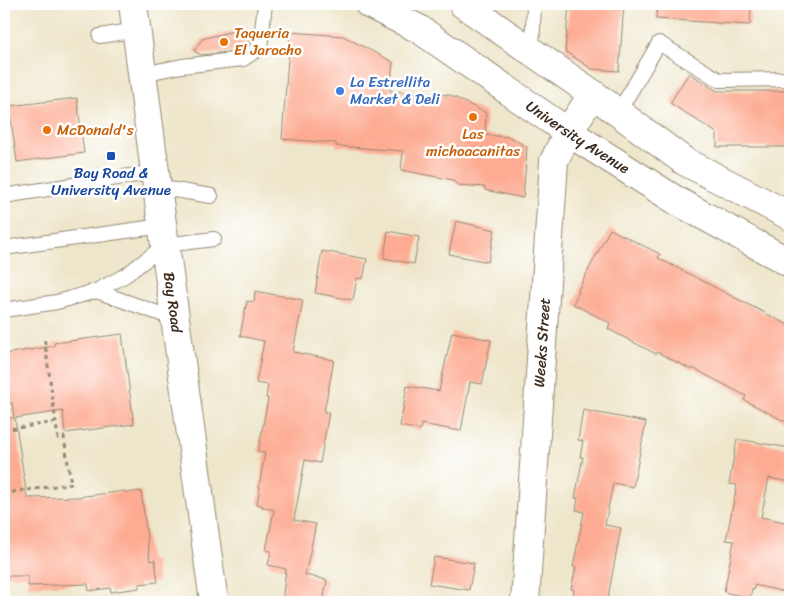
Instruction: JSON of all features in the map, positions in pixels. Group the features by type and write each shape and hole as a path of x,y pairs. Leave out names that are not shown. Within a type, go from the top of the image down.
{"main road":[{"name":"University Avenue","path":"369,4 419,29 568,132 677,201 790,262"},
{"path":"463,4 593,94 684,161 790,216"},
{"name":"Bay Road","path":"135,17 214,602"},
{"name":"Weeks Street","path":"525,602 554,161 568,132 593,94"}],"lane":[{"path":"142,74 182,66 243,59 260,48 266,4"},
{"path":"532,52 534,4"},
{"path":"100,36 135,17"},
{"path":"618,113 659,43 719,80 790,79"},
{"path":"4,196 156,180 211,196"},
{"path":"4,310 57,302 96,290 126,275 164,236"},
{"path":"4,248 164,236 214,238"},
{"path":"96,290 175,319"}],"path":[{"path":"4,493 71,484 64,437 58,438 44,336"},
{"path":"4,438 6,438 4,430 56,422"}],"building":[{"path":"569,4 624,4 619,71 592,69 565,51"},
{"path":"657,4 751,4 750,25 656,19"},
{"name":"Taqueria El Jarocho","path":"233,31 253,31 252,41 235,51 201,55 194,51 202,39"},
{"path":"290,32 343,36 393,62 390,91 450,95 486,113 485,135 510,137 527,147 523,198 485,190 485,187 457,185 453,180 401,170 403,151 336,146 336,143 282,139"},
{"path":"689,73 717,91 790,91 790,147 717,147 717,133 670,103"},
{"name":"McDonald's","path":"77,98 84,153 17,162 9,106"},
{"path":"456,221 495,230 488,262 449,254"},
{"path":"610,229 660,254 658,258 790,326 790,424 744,400 746,396 693,368 692,370 657,352 656,354 608,329 610,323 573,304 578,290"},
{"path":"388,231 419,237 414,264 384,258"},
{"path":"322,251 367,259 363,279 357,278 353,300 315,293"},
{"path":"255,291 303,300 293,352 334,360 324,412 329,412 320,463 305,460 294,520 316,524 305,575 327,580 323,602 282,602 286,569 268,565 271,551 266,550 274,510 257,504 265,453 258,452 268,398 266,398 268,385 256,383 264,341 240,336 247,301 254,302"},
{"path":"452,332 491,340 482,384 470,382 461,431 421,424 420,430 400,426 407,386 439,391"},
{"path":"122,334 134,424 65,433 63,411 15,418 27,498 77,497 141,491 150,561 155,560 158,582 139,584 139,588 111,592 110,588 89,591 88,584 28,586 28,576 4,576 4,418 14,418 12,403 4,404 4,354 54,346 54,343"},
{"path":"583,410 646,422 633,487 613,483 605,525 621,528 607,602 576,602 577,596 573,595 574,590 571,589 576,567 573,567 584,512 576,510 578,498 575,498 583,457 580,457 583,441 578,440"},
{"path":"737,439 790,448 790,482 769,478 761,517 790,523 790,593 754,585 750,598 724,592 734,541 726,540 737,485 729,484"},
{"path":"434,557 474,563 469,590 429,584"}],"place":[{"name":"Taqueria El Jarocho","path":"224,42"},
{"name":"La Estrellita Market & Deli","path":"340,91"},
{"name":"Las michoacanitas","path":"473,117"},
{"name":"McDonald's","path":"47,130"},
{"name":"Bay Road & University Avenue","path":"111,156"}]}
